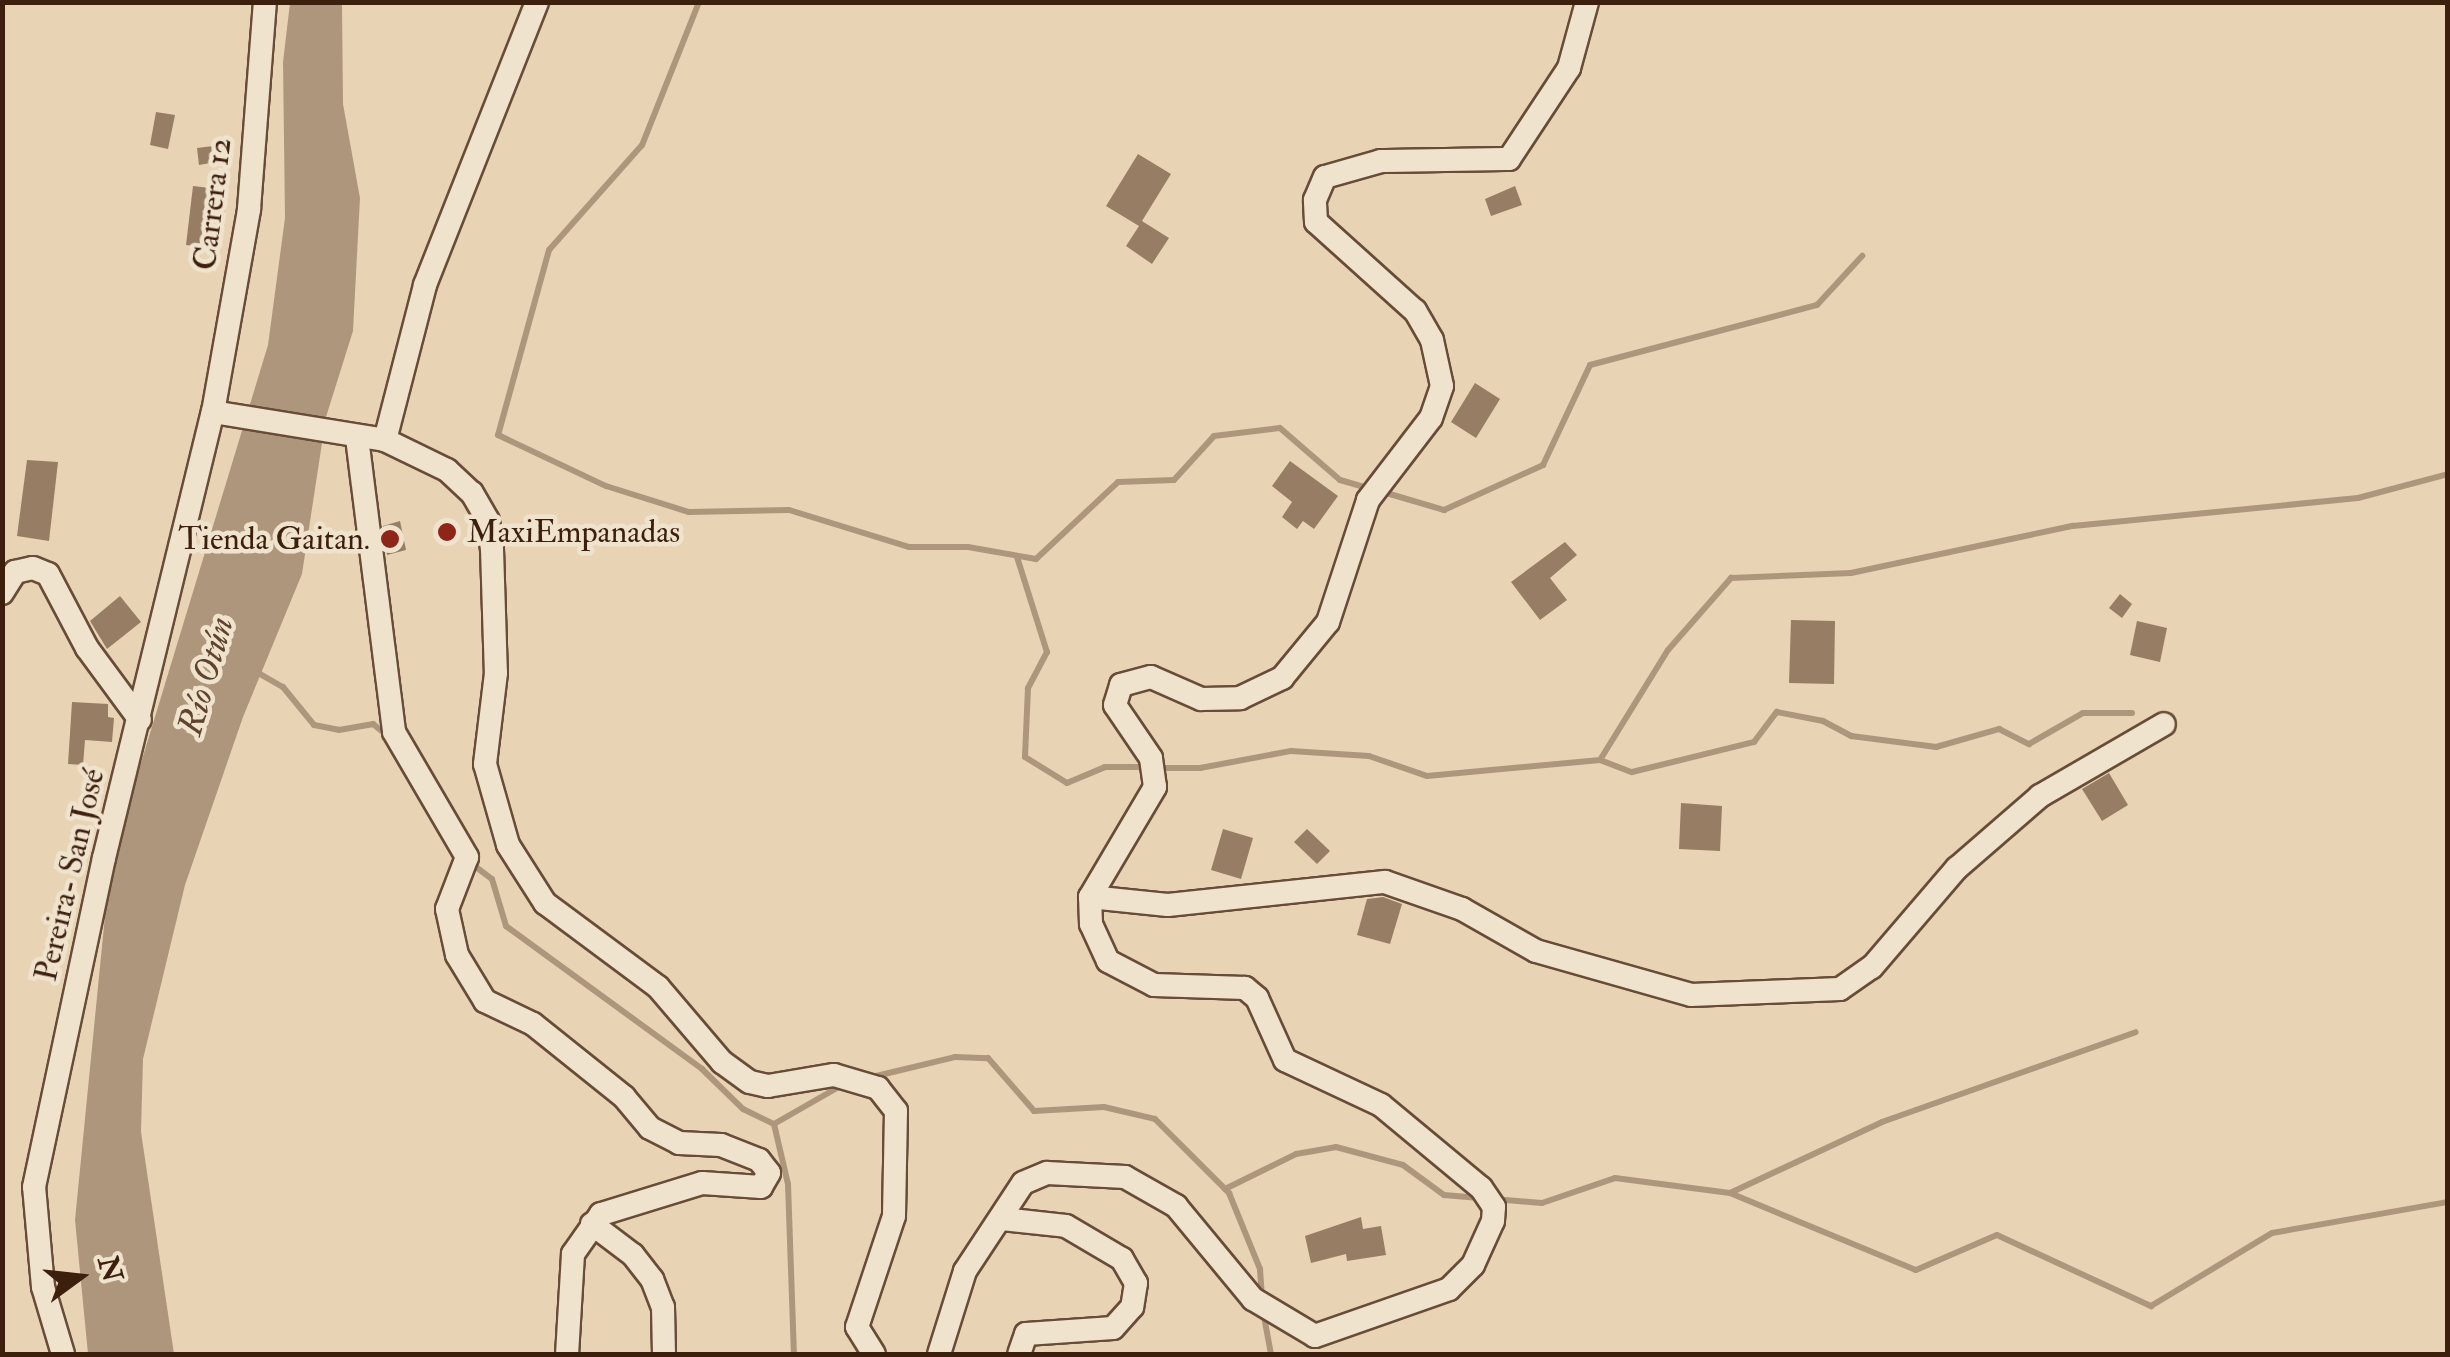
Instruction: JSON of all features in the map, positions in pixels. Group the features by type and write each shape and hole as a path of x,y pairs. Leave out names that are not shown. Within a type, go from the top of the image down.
{"street":[{"name":"Carrera 12","path":"213,412 248,209 265,2"},
{"path":"386,440 425,286 537,2"},
{"path":"939,1354 965,1271 1023,1183 1047,1174 1125,1178 1193,1220 1262,1306 1315,1336 1449,1289 1474,1265 1487,1197 1381,1105 1285,1060 1258,998 1245,988 1154,985 1108,961 1091,924 1090,897 1155,787 1151,758 1120,718 1115,694 1121,685 1151,676 1201,699 1240,698 1282,678 1328,622 1368,500 1380,477 1431,418 1442,386 1440,362 1408,302 1329,239 1316,222 1315,200 1326,177 1350,167 1509,158 1570,68 1586,2"},
{"path":"213,412 386,440 447,470 472,493 488,520 496,673 485,764 508,845 545,903 658,987 722,1062 750,1082 768,1086 834,1075 870,1085 896,1111 894,1216 857,1327 874,1354"},
{"name":"Pereira- San José","path":"63,1354 43,1287 34,1187 213,412"},
{"path":"357,438 394,732 464,865 447,909 457,954 485,1001 533,1024 624,1097 650,1128 679,1142 721,1145 766,1165 768,1179 762,1187 683,1187 624,1203 592,1224 573,1254 567,1354"},
{"path":"2,593 9,570 33,568 60,587 87,648 140,720"},
{"path":"1090,897 1168,905 1385,882 1462,909 1536,951 1691,996 1840,989 1872,967 1957,868 2040,796 2164,724"},
{"path":"1002,1219 1066,1226 1122,1259 1136,1283 1132,1307 1113,1328 1026,1334 1019,1354"},
{"path":"592,1224 634,1255 652,1279 663,1308 664,1354"}],"water":[{"name":"Río Otún","path":"290,3 342,3 343,104 360,198 353,331 326,417 302,574 243,717 185,885 143,1059 141,1132 174,1354 88,1354 75,1220 110,865 268,345 285,218 283,62"}],"building":[{"path":"156,112 175,115 168,149 150,145"},
{"path":"213,146 216,162 199,165 197,148"},
{"path":"1138,154 1171,174 1142,221 1169,238 1152,264 1126,246 1139,226 1106,206"},
{"path":"193,186 227,190 220,249 186,245"},
{"path":"1515,186 1522,205 1491,216 1485,199"},
{"path":"1475,383 1500,399 1476,438 1451,422"},
{"path":"27,460 58,462 49,541 17,536"},
{"path":"1290,461 1338,496 1314,529 1303,521 1297,529 1282,517 1292,502 1272,486"},
{"name":"Tienda Gaitan.","path":"400,521 406,550 387,555 383,526"},
{"name":"MaxiEmpanadas","path":"455,522 458,537 440,541 434,528"},
{"path":"1565,542 1577,555 1550,578 1567,600 1540,620 1511,582"},
{"path":"2120,594 2132,604 2122,618 2109,608"},
{"path":"120,596 141,622 107,649 90,621"},
{"path":"1791,620 1835,621 1834,684 1789,683"},
{"path":"2137,621 2167,628 2160,662 2130,655"},
{"path":"72,702 108,704 108,717 114,718 112,742 85,740 83,765 68,764"},
{"path":"2109,773 2128,805 2102,821 2082,789"},
{"path":"1681,803 1722,806 1720,851 1679,849"},
{"path":"1223,829 1253,838 1241,879 1211,870"},
{"path":"1307,829 1330,851 1317,864 1294,842"},
{"path":"1383,897 1402,904 1390,944 1357,935 1367,899"},
{"path":"1361,1217 1363,1229 1381,1226 1386,1255 1347,1261 1346,1254 1311,1263 1305,1236"}],"waterway":[{"path":"699,2 642,145 549,250 498,435 606,486 689,512 789,510 909,547 968,547 1036,559 1118,482 1174,480 1214,436 1280,428 1340,480 1371,489"},
{"path":"1383,492 1444,510 1543,465 1590,365 1817,305 1862,256"},
{"path":"1159,768 1200,768 1291,751 1369,756 1427,776 1600,760 1668,650 1731,578 1851,573 2073,526 2358,498 2448,474"},
{"path":"1017,557 1047,652 1028,688 1025,757 1067,783 1105,767 1146,767"},
{"path":"255,671 283,687 314,725 339,730 373,724 389,737"},
{"path":"1600,760 1632,772 1754,742 1777,712 1823,721 1851,736 1936,747 1999,729 2029,744 2083,713 2132,713"},
{"path":"472,864 492,879 506,926 702,1069 743,1109 774,1124 842,1085"},
{"path":"1494,1199 1542,1203 1615,1178 1730,1193 1882,1122 2136,1032"},
{"path":"872,1077 955,1057 988,1058 1034,1111 1104,1107 1155,1119 1229,1193 1260,1269 1262,1299"},
{"path":"774,1124 788,1184 794,1354"},
{"path":"1225,1189 1296,1154 1336,1147 1403,1165 1444,1195 1482,1198"},
{"path":"1730,1193 1916,1270 1997,1235 2151,1306 2272,1233 2448,1202"},
{"path":"1263,1311 1271,1354"}],"place":[{"name":"MaxiEmpanadas","path":"447,532"},
{"name":"Tienda Gaitan.","path":"390,539"}]}
